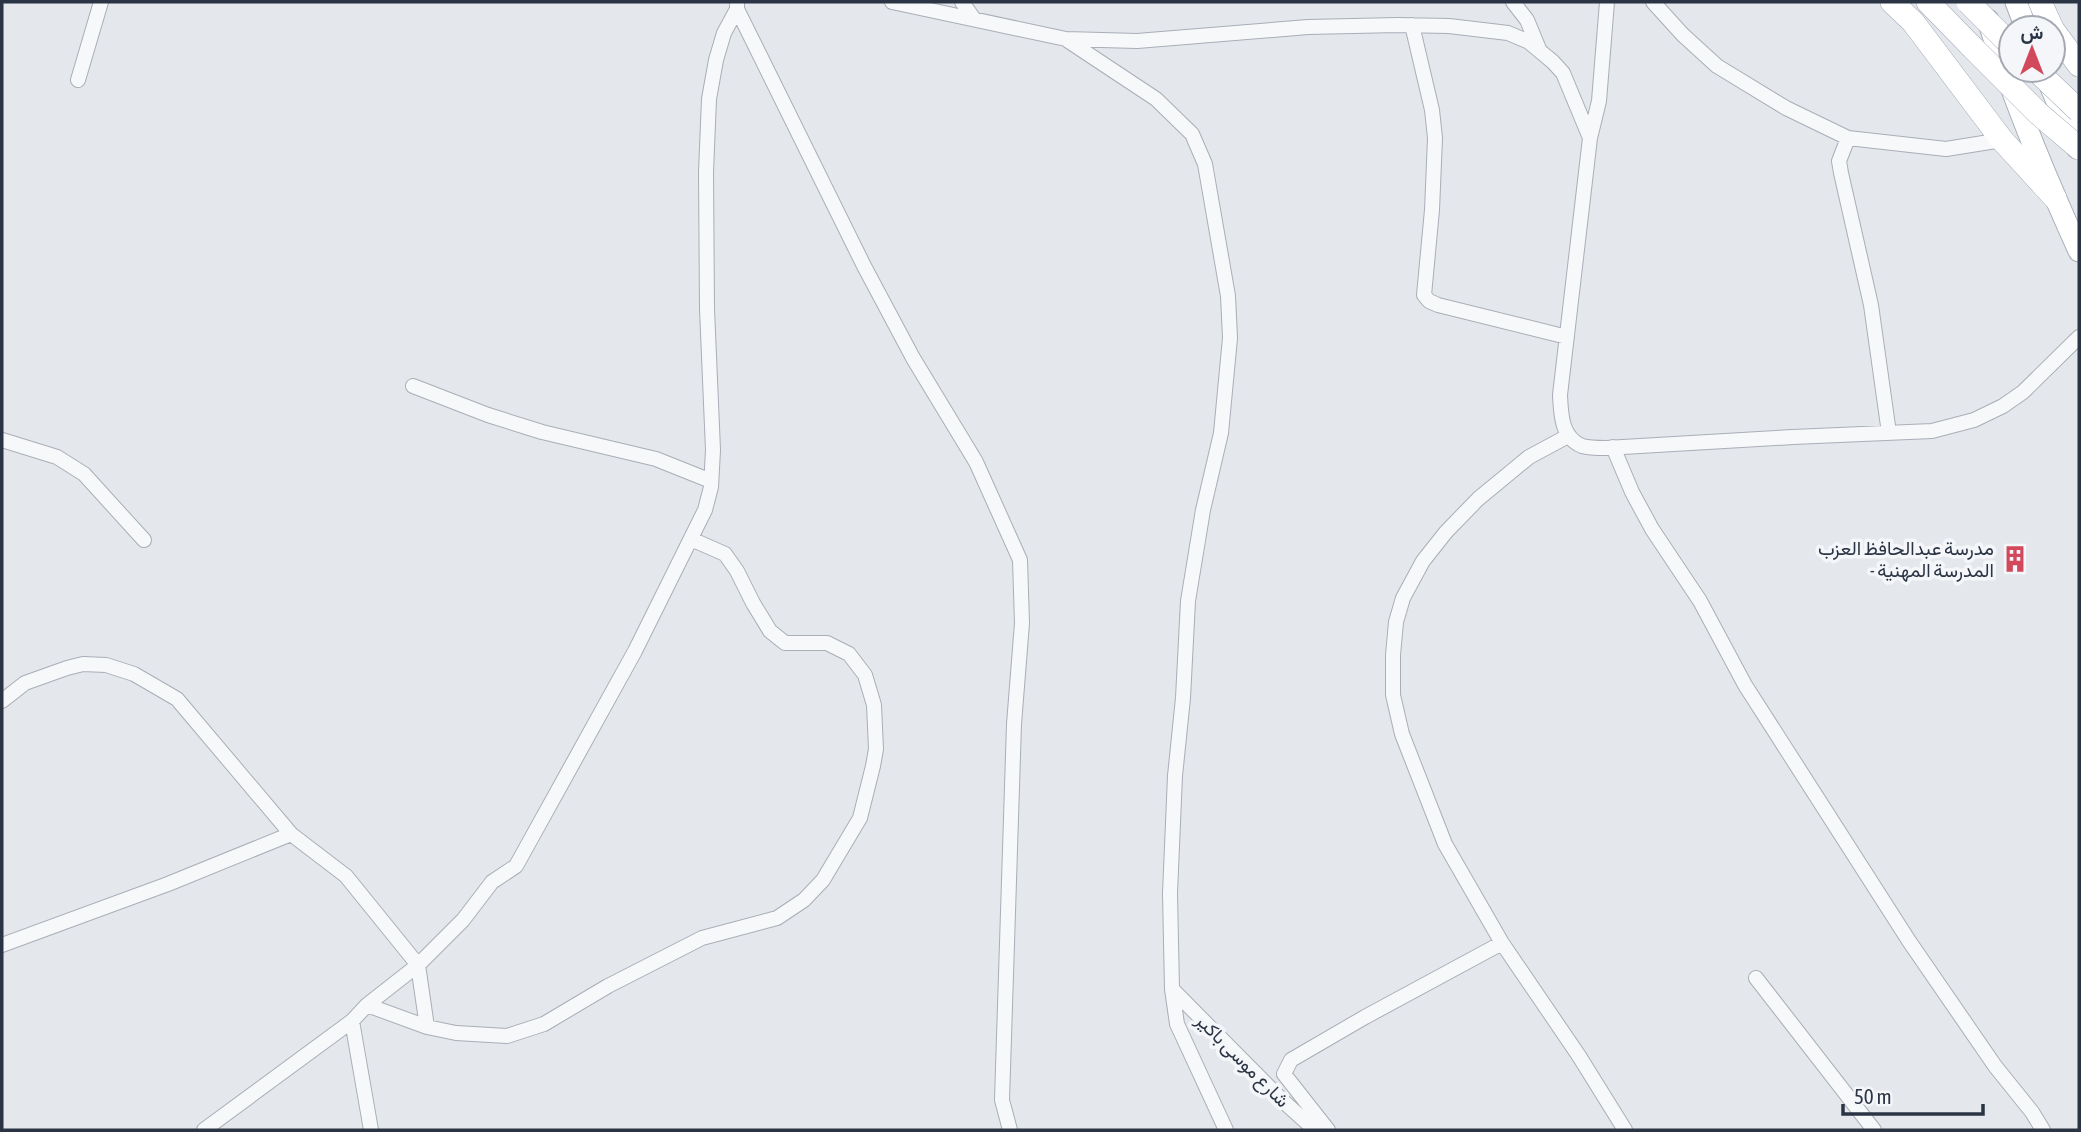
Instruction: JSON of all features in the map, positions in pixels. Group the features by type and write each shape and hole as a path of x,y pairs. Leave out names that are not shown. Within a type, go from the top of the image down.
{"main road":[{"path":"1892,2 1913,22 2002,140 2055,198"},
{"path":"1928,2 2039,114 2079,148"},
{"path":"1968,2 1997,31"},
{"path":"1982,2 2000,59 2055,198 2079,250"},
{"path":"2067,48 2079,65"},
{"path":"2049,84 2079,153"},
{"path":"2051,84 2079,111"}],"street":[{"path":"78,80 101,2"},
{"path":"892,2 1066,39 1137,41 1308,27 1412,25 1508,33 1529,42 1563,73 1590,138"},
{"path":"962,2 974,19"},
{"path":"1513,2 1527,20 1540,51"},
{"path":"1607,2 1599,101 1590,138 1560,395 1561,416 1568,436 1583,446 1613,447 1931,432 1974,420 2003,406 2023,392 2079,337"},
{"path":"1653,2 1683,35 1717,66 1786,108 1848,138 1946,149 2002,140"},
{"path":"204,1130 352,1021 367,1005 418,965 463,920 492,882 516,866 635,651 705,510 711,481 713,450 707,309 706,185 709,99 724,33 737,5"},
{"path":"737,5 864,267 913,358 976,463 1020,560 1022,623 1014,724 1002,1100 1010,1130"},
{"path":"1412,25 1432,110 1435,138 1424,295 1438,305 1567,337"},
{"path":"1066,39 1156,99 1192,134 1205,164 1228,296 1230,338 1222,433 1203,510 1188,601 1184,698 1175,776 1170,893 1172,989 1177,1024 1226,1130"},
{"path":"1848,138 1839,161 1871,305 1889,433"},
{"path":"413,386 488,415 548,433 656,459 711,481"},
{"path":"1568,436 1530,457 1478,499 1423,561 1404,598 1396,622 1393,695 1402,734 1445,844 1502,943 1579,1056 1625,1130"},
{"path":"2,440 57,457 83,474 144,540"},
{"path":"1613,447 1632,492 1652,529 1700,601 1745,685 1909,941 1995,1066 2043,1130"},
{"path":"367,1005 427,1027 456,1033 507,1036 544,1024 608,986 702,938 778,919 804,900 823,880 860,818 876,749 874,705 865,675 849,654 827,643 785,643 769,631 725,554 691,539"},
{"path":"2,701 25,683 83,664 106,665 134,674 177,699 291,834 346,876 418,965 427,1027"},
{"path":"2,945 168,884 291,834"},
{"path":"1328,1130 1284,1074 1291,1060 1502,943"},
{"path":"1756,978 1874,1130"},
{"name":"شارع موسى باكير","path":"1172,989 1315,1130"},
{"path":"352,1021 371,1130"}],"place":[{"name":"مدرسة عبدالحافظ العزب - المدرسة المهنية","path":"2015,559"}]}
